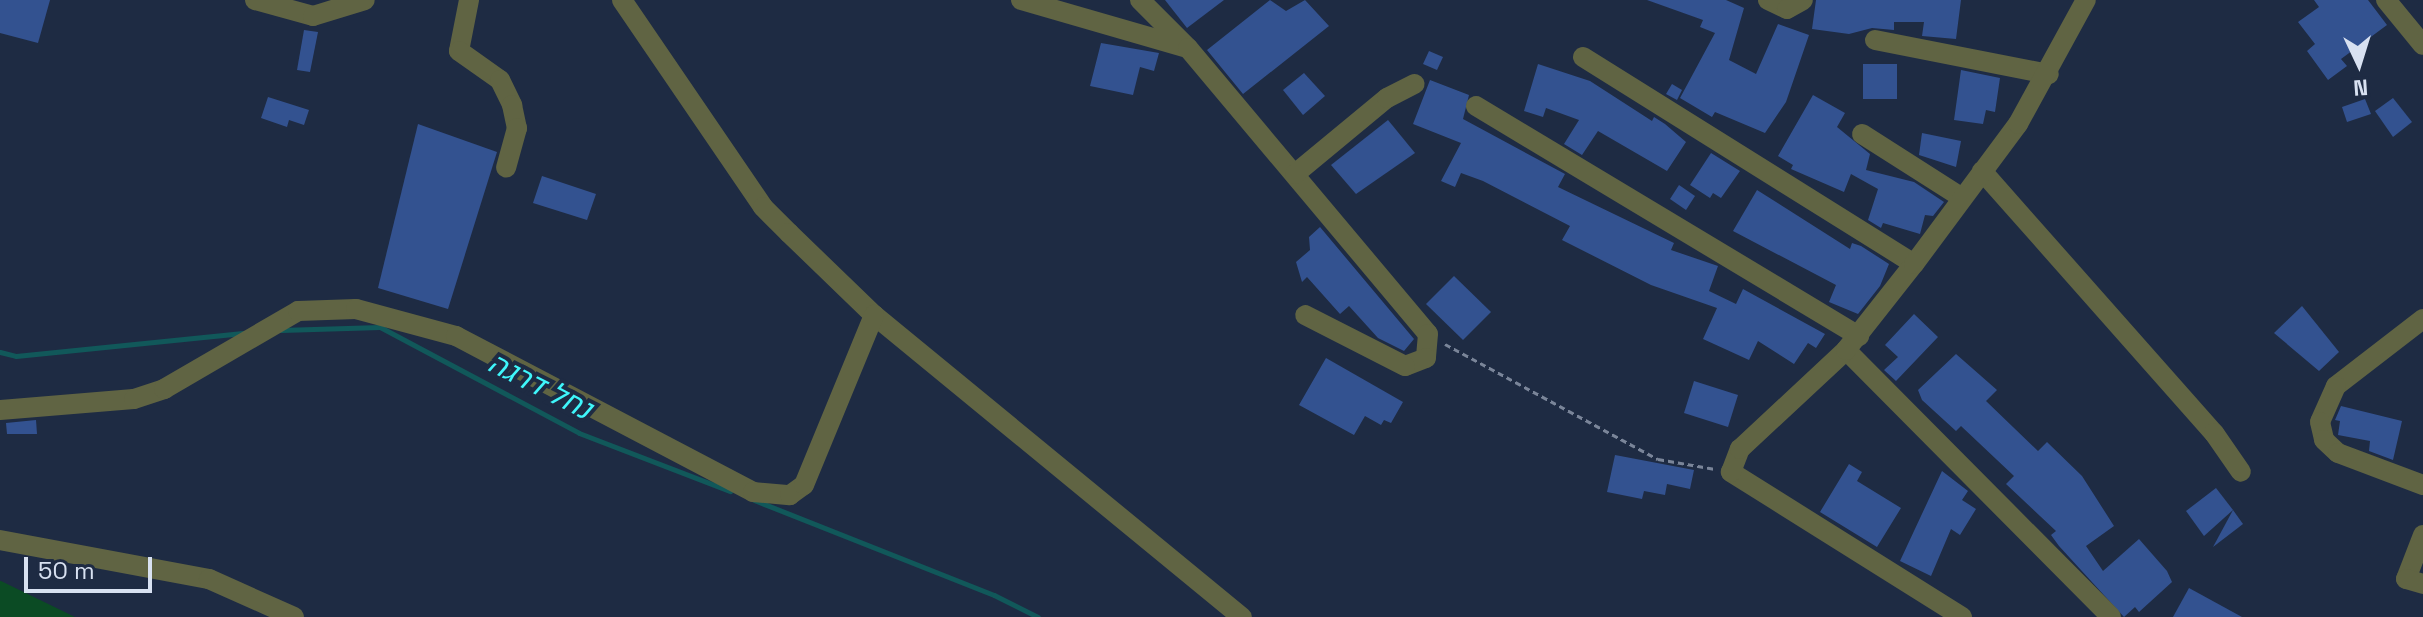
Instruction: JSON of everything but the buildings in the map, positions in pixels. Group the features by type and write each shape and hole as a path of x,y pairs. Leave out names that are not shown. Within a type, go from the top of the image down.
{"street":[{"path":"255,0 313,16 365,0"},
{"path":"469,0 459,51 500,80 512,105 517,128 506,168"},
{"path":"622,0 763,207 874,315 1242,617"},
{"path":"1021,0 1188,48"},
{"path":"1140,0 1188,48 1428,334 1426,358 1405,366 1305,315"},
{"path":"1768,0 1787,9 1803,0"},
{"path":"1962,617 1731,472 1740,449 1852,343 1914,264 2049,74 2086,0"},
{"path":"2386,0 2423,45"},
{"path":"1875,40 2049,74"},
{"path":"1583,57 1914,264"},
{"path":"1295,174 1387,98 1415,84"},
{"path":"1476,106 1852,343 2111,617"},
{"path":"1862,134 1961,197"},
{"path":"1982,171 2214,433 2241,472"},
{"path":"0,410 134,399 164,389 298,311 356,309 456,336 753,492 790,495 804,485 874,315"},
{"path":"2423,319 2336,386 2320,422 2324,440 2338,453 2423,485"},
{"path":"2423,535 2406,579 2423,584"},
{"path":"0,540 209,579 294,617"}],"path":[{"path":"1428,334 1658,459 1731,472"}],"green space":[{"path":"1,581 75,617 0,617"}],"waterway":[{"name":"נחל דרגה","path":"281,330 380,327 579,433 730,491"},
{"name":"נחל דרגה","path":"0,352 16,356 243,333"},
{"name":"נחל דרגה","path":"754,500 994,595 1038,617"}]}
